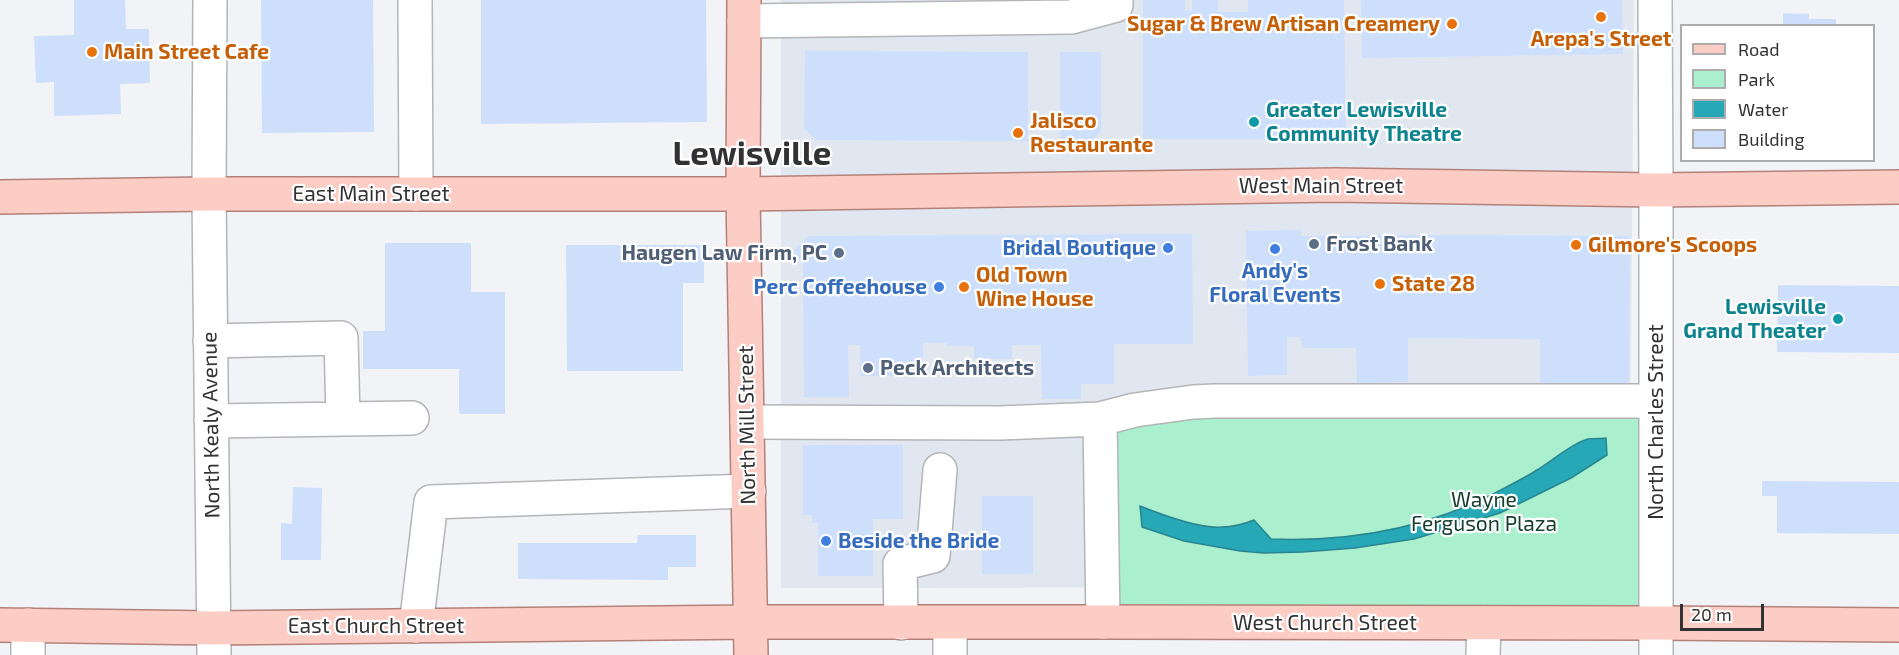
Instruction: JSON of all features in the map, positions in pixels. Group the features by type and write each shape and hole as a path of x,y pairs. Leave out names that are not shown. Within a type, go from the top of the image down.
{"main road":[{"name":"North Mill Street","path":"744,10 743,195 751,655"},
{"name":"West Main Street","path":"743,195 1335,185 1656,190 1899,186"},
{"name":"East Main Street","path":"0,197 743,195"},
{"name":"West Church Street","path":"752,622 901,623 950,639 1103,622 1899,625"},
{"name":"East Church Street","path":"18,635 213,641 416,626 752,622"}],"street":[{"name":"North Kealy Avenue","path":"210,0 209,195 213,641"},
{"path":"415,0 416,195"},
{"name":"North Charles Street","path":"1655,0 1656,655"},
{"path":"744,10 1071,17 1116,2"},
{"path":"210,341 341,338 344,419"},
{"path":"747,422 999,423 1100,419 1135,410 1215,401 1656,401"},
{"path":"211,421 412,418"},
{"path":"1100,419 1103,622"},
{"path":"901,623 900,564 933,556 939,470"},
{"path":"416,626 431,502 749,491"},
{"path":"1483,655 1484,623"}],"shaded area":[{"path":"781,0 1634,0 1629,587 781,588"}],"green space":[{"name":"Wayne Ferguson Plaza","path":"1656,401 1656,623 1103,622 1100,419"}],"water":[{"path":"1606,438 1607,455 1571,478 1500,513 1414,539 1355,548 1263,553 1184,541 1142,527 1140,506 1203,526 1226,527 1254,520 1271,539 1328,538 1385,531 1467,506 1543,467 1582,441"}],"building":[{"path":"74,0 125,0 126,29 149,29 150,83 120,84 121,114 54,116 54,82 36,83 34,36 74,35"},
{"path":"261,0 373,0 374,132 262,133"},
{"path":"481,0 706,0 707,122 481,124"},
{"path":"1143,0 1185,0 1185,11 1192,11 1192,0 1218,0 1218,12 1248,12 1248,0 1344,0 1346,139 1143,139"},
{"path":"1361,0 1622,0 1623,54 1362,58"},
{"path":"1783,13 1809,14 1809,19 1836,19 1836,24 1783,24"},
{"path":"805,51 1028,52 1028,141 816,140 804,128"},
{"path":"1060,52 1101,52 1101,131 1091,141 1060,141"},
{"path":"1301,230 1301,236 1630,236 1629,397 1540,397 1540,339 1408,338 1408,382 1357,383 1356,348 1302,348 1301,337 1287,337 1287,375 1248,376 1246,231"},
{"path":"1192,234 1193,344 1114,344 1114,384 1081,384 1081,399 1042,399 1041,345 1012,345 1012,359 974,359 974,346 947,346 947,343 923,343 923,376 860,376 860,345 848,345 849,397 804,397 803,259 795,259 795,249 808,236"},
{"path":"385,243 471,243 471,292 505,292 505,414 459,414 459,369 363,369 363,331 385,331"},
{"path":"566,245 704,245 704,283 683,283 683,371 567,371"},
{"name":"Lewisville Grand Theater","path":"1778,285 1899,286 1899,353 1777,352"},
{"path":"803,445 903,445 903,519 873,519 873,576 818,576 818,523 812,523 812,515 803,515"},
{"path":"1762,481 1899,482 1899,534 1777,533 1777,496 1762,496"},
{"path":"293,487 322,488 321,560 281,560 281,523 292,524"},
{"path":"982,496 1033,496 1033,574 982,574"},
{"path":"638,535 696,535 696,567 668,567 668,580 518,579 518,543 637,543"}],"place":[{"name":"Arepa's Street","path":"1601,17"},
{"name":"Sugar & Brew Artisan Creamery","path":"1452,24"},
{"name":"Main Street Cafe","path":"92,52"},
{"name":"Greater Lewisville Community Theatre","path":"1254,122"},
{"name":"Jalisco Restaurante","path":"1018,133"},
{"name":"Frost Bank","path":"1314,244"},
{"name":"Gilmore's Scoops","path":"1576,245"},
{"name":"Bridal Boutique","path":"1168,248"},
{"name":"Andy's Floral Events","path":"1275,249"},
{"name":"Haugen Law Firm, PC","path":"839,253"},
{"name":"State 28","path":"1380,284"},
{"name":"Perc Coffeehouse","path":"939,287"},
{"name":"Old Town Wine House","path":"964,287"},
{"name":"Lewisville Grand Theater","path":"1838,319"},
{"name":"Peck Architects","path":"868,368"},
{"name":"Beside the Bride","path":"826,541"}],"district":[{"name":"Lewisville","path":"752,154"}]}
